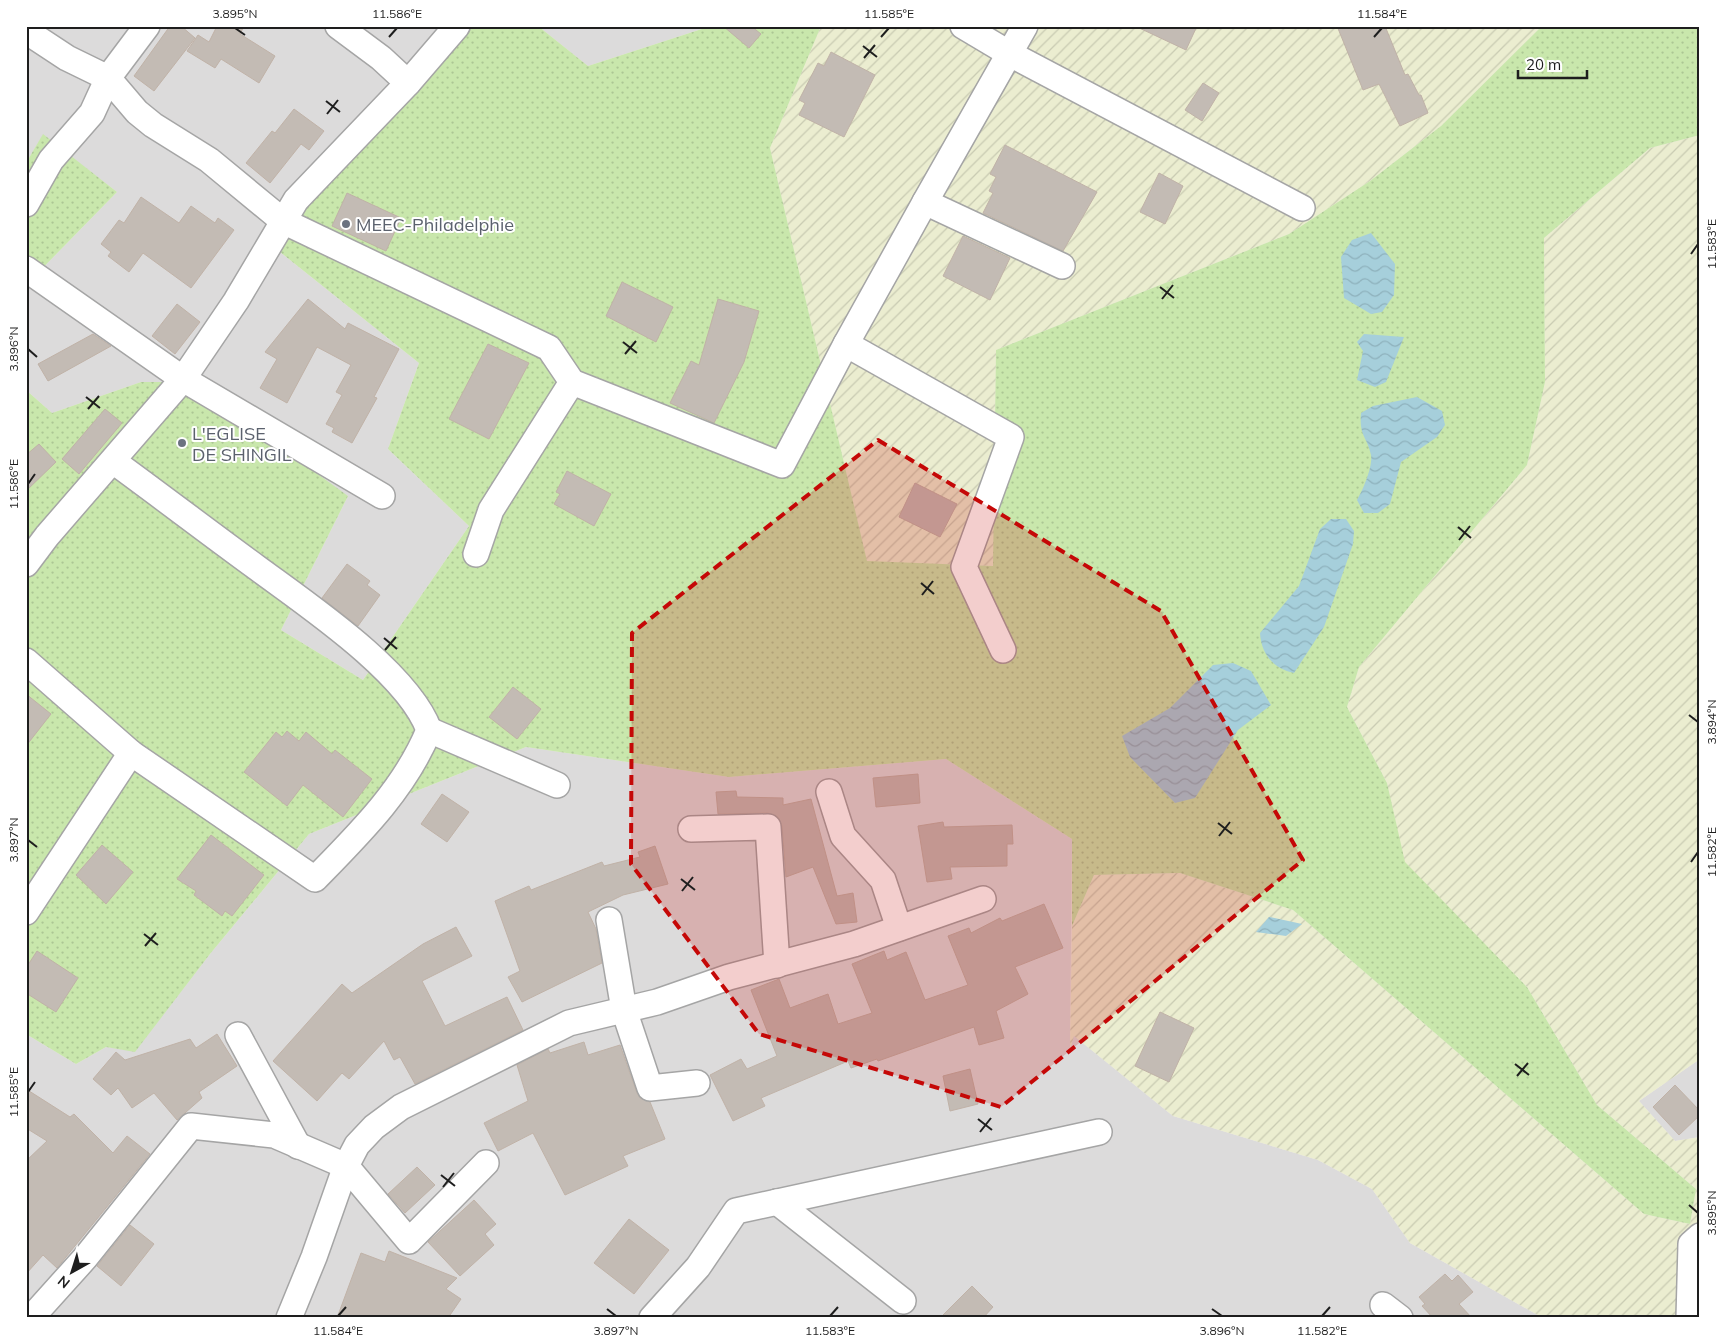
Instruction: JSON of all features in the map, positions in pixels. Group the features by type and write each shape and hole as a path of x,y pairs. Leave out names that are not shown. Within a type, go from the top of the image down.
{"street":[{"path":"26,204 51,160 92,113 108,78 147,26"},
{"path":"338,26 381,58 408,83"},
{"path":"26,564 47,536 183,378 236,301 296,200 408,83 457,26"},
{"path":"963,26 1010,54 1302,208"},
{"path":"26,31 67,58 108,78 137,112 152,125 209,160 283,221 549,348 572,382 782,465 846,344 1025,26"},
{"path":"925,202 1062,266"},
{"path":"26,270 183,378 382,496"},
{"path":"846,344 1011,437 964,566 1003,650"},
{"path":"476,554 491,510 572,382"},
{"path":"26,661 131,753 315,879 362,831 418,757 428,730 424,716 403,688 343,632 113,461"},
{"path":"428,730 558,785"},
{"path":"26,912 131,753"},
{"path":"829,792 843,836 883,880 899,928"},
{"path":"691,829 768,827 777,964"},
{"path":"289,1318 314,1257 346,1166 357,1145 374,1127 401,1107 569,1023 624,1010 777,964 854,944 983,899"},
{"path":"609,920 624,1010 650,1088 697,1084"},
{"path":"238,1035 298,1146"},
{"path":"31,1318 85,1258 192,1126 274,1135 346,1166 409,1241 486,1163"},
{"path":"652,1318 698,1267 736,1211 1099,1132"},
{"path":"777,1202 903,1301"},
{"path":"1690,1318 1691,1244 1700,1236"}],"highlighted area":[{"path":"878,440 1161,611 1303,860 1001,1107 759,1034 631,864 632,633"}],"shaded area":[{"path":"26,26 467,26 270,244 419,363 388,449 469,526 363,680 281,630 348,496 141,382 52,413 26,390 26,285 117,192 43,135 26,163"},
{"path":"538,26 711,26 588,66"},
{"path":"526,747 729,777 946,759 1072,839 1070,1047 1073,1035 1173,1116 1318,1160 1372,1189 1410,1243 1543,1318 26,1318 26,1034 76,1064 106,1047 135,1051 210,954 309,834"},
{"path":"1700,1059 1700,1137 1675,1141 1639,1101"}],"green space":[{"path":"467,26 538,26 588,66 711,26 821,26 770,148 867,561 993,566 996,350 1289,234 1370,181 1441,126 1542,26 1700,26 1700,135 1650,148 1544,238 1545,382 1527,465 1359,667 1347,707 1387,783 1405,862 1527,987 1597,1105 1696,1189 1690,1224 1644,1214 1293,910 1180,873 1094,875 1072,926 1072,839 946,759 729,777 526,747 309,834 210,954 135,1052 106,1047 76,1064 26,1034 26,390 52,413 141,382 191,382 348,496 281,630 363,680 469,526 388,449 419,363 270,244"},
{"path":"821,26 1542,26 1441,126 1370,181 1289,234 996,350 994,566 867,562 770,148"},
{"path":"43,134 117,192 26,285 26,163"},
{"path":"1700,135 1700,1059 1639,1101 1675,1141 1700,1137 1700,1318 1543,1318 1410,1243 1372,1189 1318,1160 1173,1116 1074,1036 1070,1050 1072,926 1094,875 1180,873 1293,910 1644,1214 1690,1224 1696,1189 1597,1105 1527,987 1404,862 1387,783 1347,707 1359,667 1527,465 1545,382 1544,238 1650,148"}],"water":[{"path":"1371,233 1395,264 1394,295 1382,312 1371,314 1344,298 1341,257 1352,240"},
{"path":"1364,334 1404,337 1386,382 1375,387 1357,380 1363,351 1357,342"},
{"path":"1417,397 1442,411 1445,425 1437,437 1401,462 1390,504 1378,513 1364,513 1357,500 1367,478 1371,455 1361,427 1361,413 1373,406"},
{"path":"1331,519 1346,519 1354,531 1353,544 1324,627 1294,673 1274,664 1263,647 1260,633 1299,586 1320,529"},
{"path":"1233,663 1251,671 1271,705 1238,730 1195,798 1175,803 1130,757 1122,736 1170,708 1213,665"},
{"path":"1269,917 1302,924 1286,936 1256,932"}],"building":[{"path":"170,26 181,26 195,38 154,91 134,76"},
{"path":"217,26 244,26 240,34 275,56 259,83 221,59 215,68 187,51 198,35 209,42"},
{"path":"723,26 751,26 761,34 749,48"},
{"path":"1135,26 1197,26 1186,50"},
{"path":"1337,26 1385,26 1405,75 1408,74 1419,95 1421,95 1428,113 1400,126 1379,84 1363,90"},
{"path":"831,52 875,75 844,137 799,115 805,103 799,100 818,63 824,66"},
{"path":"1203,83 1219,93 1202,121 1185,110"},
{"path":"294,109 324,131 309,150 301,144 270,183 246,163 272,131 275,133"},
{"path":"1005,145 1097,192 1063,251 983,213 993,193 989,191 996,177 990,174"},
{"path":"1159,173 1183,186 1165,224 1140,212"},
{"path":"347,193 401,218 386,251 332,226"},
{"path":"141,197 179,223 191,206 215,223 218,218 234,230 191,288 143,253 129,272 108,256 111,252 101,244 119,220 124,223"},
{"path":"963,236 1010,258 990,300 943,276"},
{"path":"622,282 673,307 656,342 606,316"},
{"path":"308,299 345,329 348,323 399,349 374,397 377,398 352,443 332,432 334,428 326,424 342,395 336,392 351,365 317,347 287,403 260,388 277,359 265,352"},
{"path":"718,299 759,311 744,362 714,423 670,403 691,361 699,365"},
{"path":"177,304 200,322 175,354 152,336"},
{"path":"93,334 111,346 48,381 38,364"},
{"path":"488,344 529,363 489,439 449,419"},
{"path":"105,409 122,423 79,474 62,459"},
{"path":"39,444 56,462 26,491 26,455"},
{"path":"567,471 611,494 594,526 554,504 560,494 556,492"},
{"path":"915,483 957,504 940,537 899,517"},
{"path":"347,564 370,581 367,585 380,595 358,626 322,598"},
{"path":"513,687 541,709 517,739 489,717"},
{"path":"26,694 51,714 26,746"},
{"path":"287,731 299,741 306,732 332,754 335,750 372,779 343,817 303,785 287,806 244,772 276,732 282,737"},
{"path":"918,774 920,803 876,807 873,778"},
{"path":"736,791 737,797 783,798 783,805 811,799 837,896 853,893 857,922 836,924 813,867 786,877 782,826 778,817 768,813 718,814 716,792"},
{"path":"442,794 469,812 447,842 421,824"},
{"path":"943,822 944,827 1012,825 1013,844 1007,844 1007,866 950,867 952,879 927,882 918,826"},
{"path":"211,835 264,875 232,916 225,911 222,916 194,895 196,891 177,879"},
{"path":"102,845 133,872 106,904 76,875"},
{"path":"655,846 668,884 623,895 588,912 596,929 602,963 522,1002 508,977 520,971 495,901 529,886 531,890 602,862 604,866 640,857 638,852"},
{"path":"1044,904 1063,948 1015,967 1028,994 996,1011 1004,1038 979,1045 974,1027 878,1061 877,1059 851,1068 848,1061 761,1098 765,1106 733,1121 710,1075 741,1059 747,1069 777,1056 751,990 779,979 790,1008 828,994 838,1024 872,1013 852,964 884,951 887,960 906,952 925,1000 968,985 948,936 969,928 971,933 1000,918 1002,921"},
{"path":"456,927 472,956 422,981 445,1026 507,997 523,1030 415,1084 400,1057 394,1060 384,1041 349,1079 342,1073 317,1101 273,1061 342,984 352,993 423,944"},
{"path":"37,951 78,978 56,1012 26,993 26,968"},
{"path":"1160,1012 1194,1028 1169,1082 1135,1066"},
{"path":"217,1034 237,1066 199,1092 202,1098 177,1120 154,1093 132,1108 118,1088 111,1095 93,1079 116,1052 125,1060 190,1039 196,1048"},
{"path":"584,1042 588,1055 620,1045 637,1093 640,1098 650,1102 665,1139 623,1156 628,1166 565,1195 533,1133 498,1151 484,1123 528,1101 517,1065 548,1049 550,1053"},
{"path":"970,1069 978,1104 950,1111 943,1076"},
{"path":"1675,1085 1700,1111 1700,1115 1679,1135 1653,1107"},
{"path":"26,1089 70,1117 74,1114 113,1153 127,1136 150,1154 57,1268 43,1255 26,1274 26,1161 47,1141 26,1128"},
{"path":"417,1167 435,1185 405,1213 388,1194"},
{"path":"474,1200 496,1224 485,1234 494,1245 460,1276 428,1242"},
{"path":"629,1219 669,1250 634,1294 594,1263"},
{"path":"130,1225 154,1244 121,1286 97,1266"},
{"path":"389,1251 457,1278 446,1289 461,1299 448,1318 337,1318 361,1253 385,1262"},
{"path":"1445,1274 1452,1281 1458,1275 1473,1292 1459,1304 1472,1318 1433,1318 1422,1306 1425,1304 1419,1297"},
{"path":"972,1286 993,1307 983,1318 940,1318"}],"place":[{"name":"MEEC-Philadelphie","path":"346,224"},
{"name":"L'EGLISE DE SHINGIL","path":"182,443"}]}
